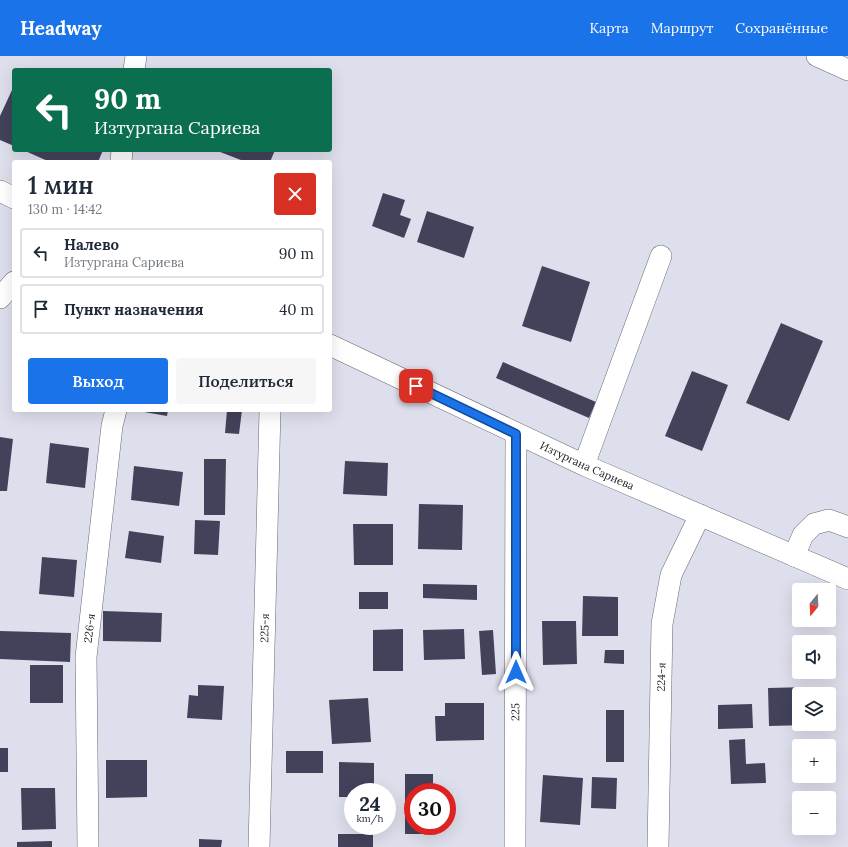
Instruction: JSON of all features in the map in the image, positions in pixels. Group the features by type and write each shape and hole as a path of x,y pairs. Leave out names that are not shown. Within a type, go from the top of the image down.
{"street":[{"path":"134,68 136,56"},
{"path":"817,56 848,70"},
{"path":"0,191 12,197"},
{"path":"584,465 661,256"},
{"path":"0,298 12,284"},
{"name":"Изтургана Сариева","path":"332,347 584,465 848,579"},
{"name":"226-я","path":"88,847 86,656 112,426 116,412"},
{"name":"225-я","path":"259,847 270,412"},
{"name":"225","path":"515,847 516,434"},
{"name":"224-я","path":"658,847 662,624 671,575 700,515"},
{"path":"794,556 803,535 814,524 829,520 848,527"}],"building":[{"path":"12,90 12,145 0,140 0,116"},
{"path":"28,152 102,152 99,160 46,160"},
{"path":"220,152 274,152 271,160 241,160"},
{"path":"383,193 405,200 400,215 411,219 404,238 372,226"},
{"path":"427,211 474,227 464,258 417,242"},
{"path":"542,266 590,282 571,342 522,326"},
{"path":"781,323 823,341 789,421 746,403"},
{"path":"503,362 596,402 589,418 496,378"},
{"path":"692,371 728,385 702,451 665,436"},
{"path":"144,412 168,412 167,416"},
{"path":"227,412 242,412 239,434 225,433"},
{"path":"0,437 13,439 7,491 0,491"},
{"path":"50,443 89,448 85,488 46,483"},
{"path":"204,459 226,459 225,515 204,515"},
{"path":"345,461 388,463 387,496 343,494"},
{"path":"134,466 183,472 179,506 131,500"},
{"path":"419,504 463,505 462,550 418,549"},
{"path":"195,520 220,521 218,555 194,554"},
{"path":"353,524 393,524 393,565 354,565"},
{"path":"129,531 164,536 161,563 125,558"},
{"path":"42,557 77,560 74,597 39,594"},
{"path":"423,584 477,585 477,600 423,598"},
{"path":"359,592 388,592 388,609 359,609"},
{"path":"583,596 618,597 618,636 582,636"},
{"path":"103,611 162,613 161,642 103,641"},
{"path":"542,621 576,621 577,664 543,665"},
{"path":"403,629 403,671 373,671 373,630"},
{"path":"464,629 465,659 424,660 423,630"},
{"path":"493,630 496,674 482,675 479,631"},
{"path":"0,631 71,633 70,662 0,659"},
{"path":"605,650 624,650 624,664 604,663"},
{"path":"30,665 63,665 63,703 30,703"},
{"path":"198,685 224,686 222,720 187,718 189,695 198,696"},
{"path":"792,687 792,725 769,726 768,688"},
{"path":"368,698 371,742 332,744 329,700"},
{"path":"445,703 484,703 484,740 436,741 435,716 445,716"},
{"path":"752,704 753,728 718,729 718,705"},
{"path":"606,710 624,710 624,762 606,762"},
{"path":"745,739 746,764 765,763 766,783 731,784 729,740"},
{"path":"0,748 8,748 8,772 0,772"},
{"path":"286,751 323,751 323,773 286,773"},
{"path":"106,760 147,760 147,797 106,798"},
{"path":"339,762 374,763 374,783 344,783 344,797 339,797"},
{"path":"405,774 433,774 433,783 405,783"},
{"path":"543,775 583,778 580,825 540,822"},
{"path":"592,777 617,778 616,809 591,808"},
{"path":"21,788 55,788 56,829 22,830"},
{"path":"338,834 373,835 373,847 338,847"},
{"path":"199,839 222,840 221,847 199,847"},
{"path":"52,841 52,847 17,847 17,842"}],"route":[{"path":"416,386 516,434 516,672"}]}
